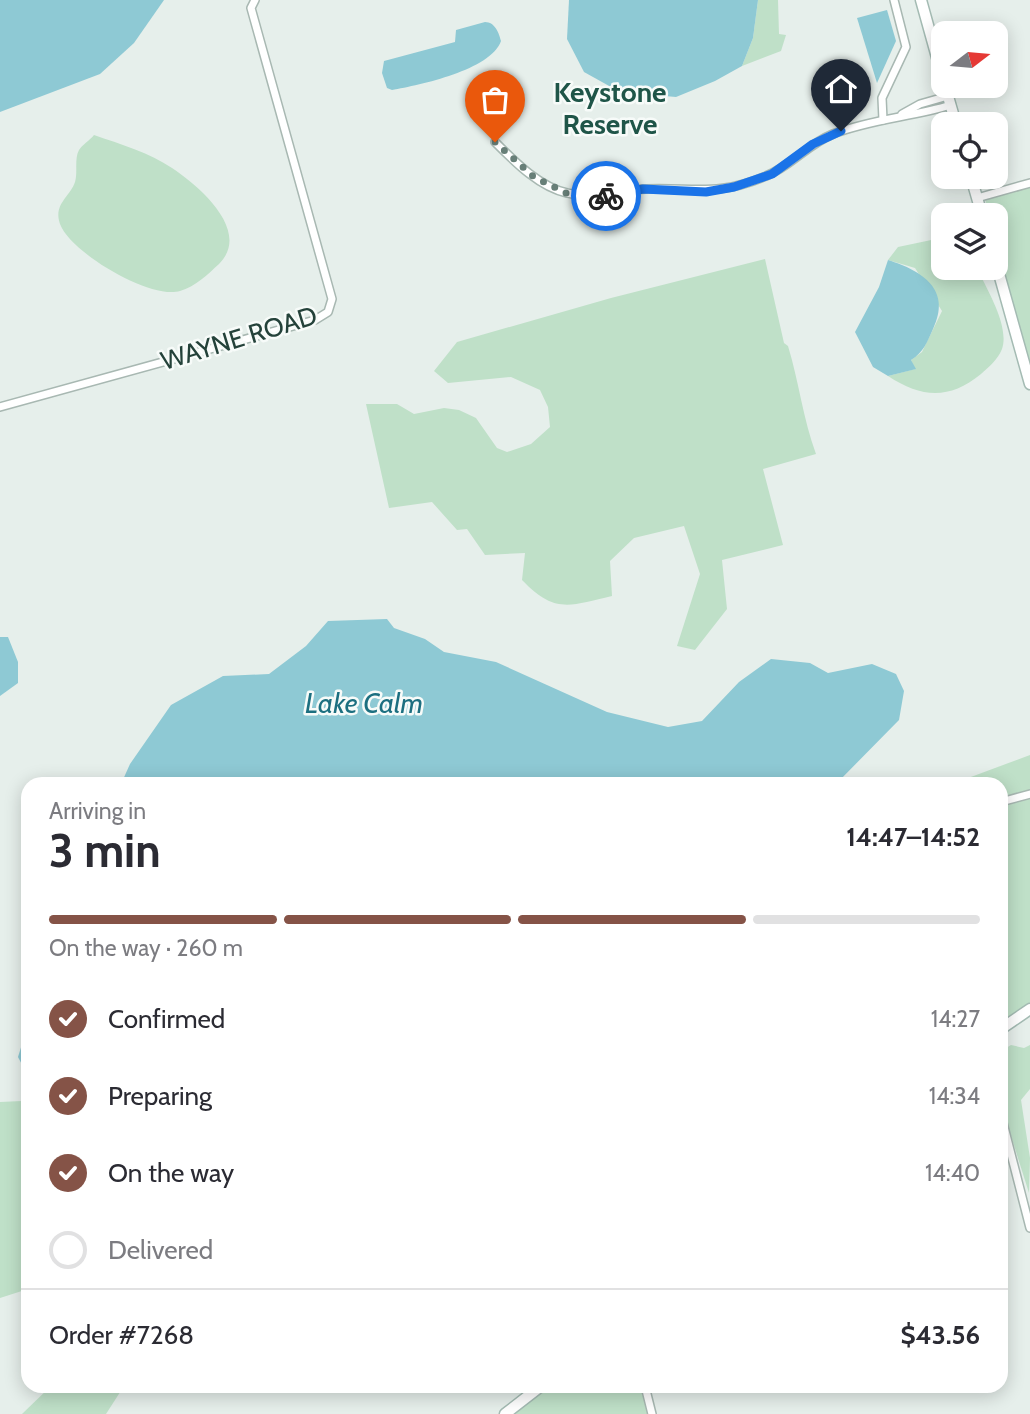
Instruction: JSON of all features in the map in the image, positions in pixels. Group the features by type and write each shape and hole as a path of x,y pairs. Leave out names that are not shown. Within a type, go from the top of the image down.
{"main road":[{"path":"921,0 931,36"},
{"path":"974,189 978,203"},
{"path":"1001,280 1030,384"},
{"path":"1008,1024 1030,1009"},
{"path":"505,1414 532,1393"}],"street":[{"name":"WAYNE ROAD","path":"0,407 315,320 328,313 332,299 251,8 255,0"},
{"path":"883,120 882,98 906,47 894,0"},
{"path":"495,142 534,177 566,193 608,196 643,189 706,192 762,178 821,140 902,114 920,104 941,98"},
{"path":"902,114 923,113 945,98"},
{"path":"920,104 923,113"},
{"path":"977,198 1030,183"},
{"path":"1008,800 1030,794"},
{"path":"1008,1142 1030,1228"},
{"path":"647,1393 652,1414"}],"green space":[{"path":"758,0 778,0 779,34 786,35 781,51 742,66 753,38"},
{"path":"94,135 163,163 195,186 218,210 226,224 228,251 206,276 180,291 167,292 150,288 131,281 94,260 67,235 58,217 60,206 75,182 79,150"},
{"path":"1030,187 1030,370 1006,280 1008,203 986,203 985,199"},
{"path":"931,240 931,280 983,280 996,307 1003,329 1002,349 981,374 958,388 946,392 924,392 912,389 888,376 915,369 911,360 922,352 942,311 915,268 888,260 898,247"},
{"path":"765,259 784,343 788,346 816,454 763,469 783,545 722,560 727,609 695,650 677,646 700,574 684,526 634,538 610,561 612,596 563,604 544,598 522,580 525,553 485,555 467,529 457,530 432,502 389,508 366,404 397,404 414,414 444,408 459,410 476,418 497,448 507,452 531,444 550,427 548,407 540,390 511,377 448,383 434,371 457,342 611,298"},
{"path":"1030,755 1030,790 1008,797 1008,777 971,777"},
{"path":"1030,797 1030,1006 1008,1020 1008,804"},
{"path":"1030,1045 1030,1089 1021,1100 1030,1158 1029,1193 1008,1126 1008,1047 1024,1048"},
{"path":"21,1101 21,1291 0,1298 0,1102"},
{"path":"44,1393 120,1393 106,1414 22,1414"},
{"path":"540,1393 648,1393 654,1414 513,1414"}],"water":[{"path":"0,0 164,0 134,43 100,74 0,112"},
{"path":"569,0 758,0 753,38 742,66 676,97 620,92 584,72 567,39"},
{"path":"887,10 896,41 877,83 857,18"},
{"path":"485,22 494,26 501,41 495,51 484,60 436,80 392,90 387,88 382,73 384,61 455,42 456,30"},
{"path":"888,260 923,276 931,284 939,303 938,315 927,342 911,360 916,369 888,376 873,367 855,332 879,287"},
{"name":"Lake Calm","path":"387,619 394,628 425,639 444,652 496,662 607,712 668,727 702,721 739,682 771,659 810,663 828,673 872,664 896,674 904,691 899,720 843,777 124,777 130,764 171,705 223,676 269,674 306,646 328,621"},
{"path":"0,637 8,637 18,662 18,683 0,696"}],"way so far":[{"path":"495,142 534,177 566,193 606,196"}],"district":[{"name":"Keystone Reserve","path":"610,108"}],"route":[{"path":"606,196 643,189 706,192 734,187 772,174 813,144 841,131"}]}
